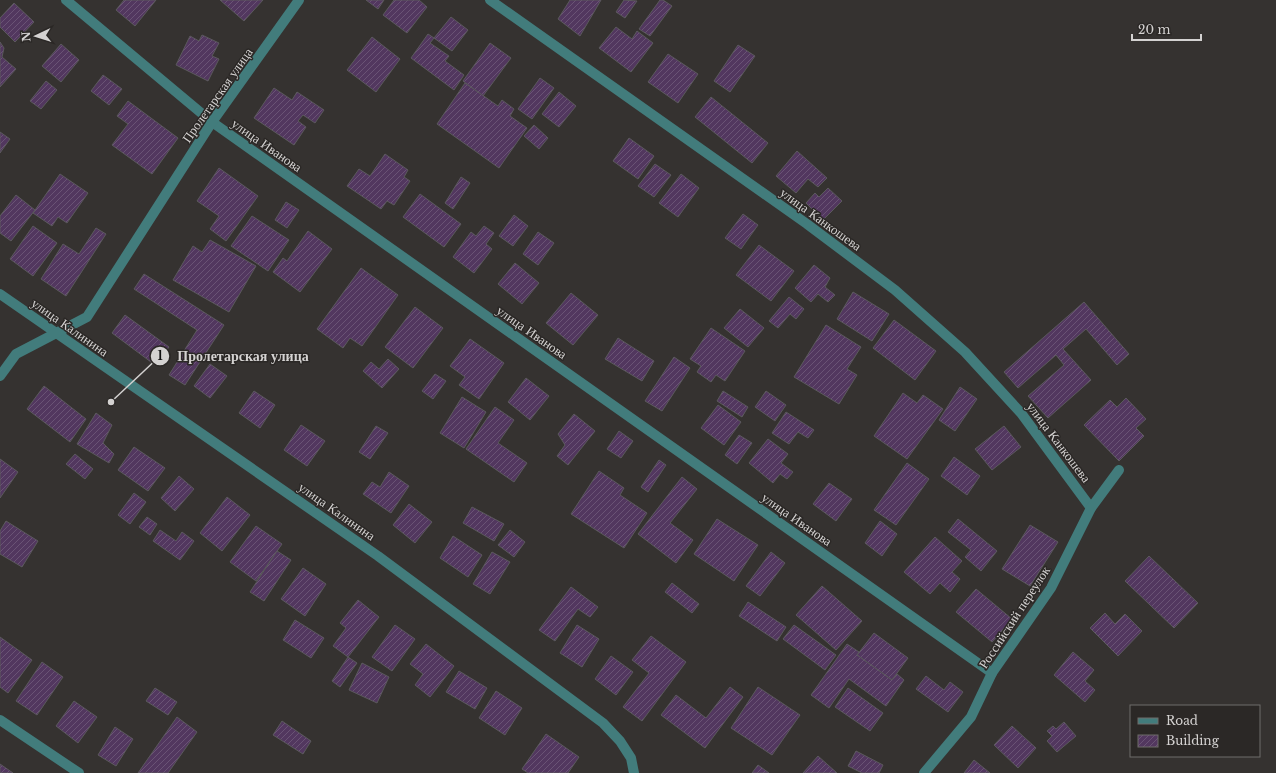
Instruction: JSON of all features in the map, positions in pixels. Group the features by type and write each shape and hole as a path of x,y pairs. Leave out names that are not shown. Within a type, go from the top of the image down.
{"street":[{"name":"улица Иванова","path":"66,0 212,122 992,673"},
{"name":"Пролетарская улица","path":"0,376 16,354 87,317 212,122 299,0"},
{"name":"улица Канкошева","path":"490,0 807,224 895,290 965,352 1021,413 1092,508"},
{"name":"улица Калинина","path":"0,294 378,556 604,723 620,741 631,758 634,773"},
{"name":"Российский переулок","path":"924,773 971,717 992,673 1051,588 1092,508 1119,470"},
{"path":"0,720 79,773"}],"building":[{"path":"124,0 156,0 135,26 116,10"},
{"path":"220,0 263,0 244,21"},
{"path":"366,0 384,0 378,9"},
{"path":"394,0 419,0 427,7 407,33 383,15"},
{"path":"570,0 601,0 580,36 558,19"},
{"path":"624,0 637,1 625,18 616,12"},
{"path":"660,0 663,0 672,6 650,36 639,29"},
{"path":"14,3 34,22 15,42 0,27 0,18"},
{"path":"451,17 468,30 452,51 434,38"},
{"path":"616,27 632,39 637,31 653,43 631,72 599,48"},
{"path":"428,34 434,38 430,43 449,56 445,61 464,75 454,90 411,58"},
{"path":"202,35 219,43 212,56 219,59 208,81 176,65 190,36 199,41"},
{"path":"372,37 400,59 376,92 347,70"},
{"path":"0,42 4,48 2,57 16,69 0,87"},
{"path":"490,43 511,58 483,96 463,81"},
{"path":"61,44 79,60 61,82 42,66"},
{"path":"738,45 755,56 730,92 714,81"},
{"path":"668,54 698,74 678,103 648,82"},
{"path":"103,75 122,89 109,105 91,91"},
{"path":"540,78 554,88 532,119 518,109"},
{"path":"46,81 57,90 41,109 30,101"},
{"path":"465,83 498,106 502,100 514,109 510,116 527,128 499,168 437,124"},
{"path":"274,88 292,100 297,92 324,110 315,123 303,115 298,121 306,127 294,145 254,118"},
{"path":"559,92 576,106 559,127 542,114"},
{"path":"711,97 768,143 752,163 695,117"},
{"path":"128,101 178,138 152,174 112,145 128,124 117,116"},
{"path":"534,125 548,138 539,149 524,136"},
{"path":"0,132 10,139 0,153"},
{"path":"629,138 654,156 638,179 613,161"},
{"path":"797,151 827,178 818,187 808,179 796,193 776,176"},
{"path":"385,154 408,170 404,177 410,181 394,205 387,201 381,209 347,186 359,169 370,176"},
{"path":"655,164 671,175 654,197 638,186"},
{"path":"219,168 258,196 226,241 210,229 219,216 197,201"},
{"path":"60,174 88,193 67,223 58,217 52,226 33,213"},
{"path":"681,174 699,188 678,217 659,203"},
{"path":"461,177 470,183 453,209 445,203"},
{"path":"828,188 842,201 823,220 806,203 815,193 819,197"},
{"path":"420,194 461,224 444,247 403,217"},
{"path":"16,195 35,210 11,241 0,233 0,216"},
{"path":"286,202 299,210 287,228 275,220"},
{"path":"743,214 758,225 741,249 725,238"},
{"path":"514,215 528,226 513,246 499,236"},
{"path":"252,216 289,240 268,271 231,246"},
{"path":"33,226 57,243 33,276 10,259"},
{"path":"484,226 494,233 486,244 492,249 474,273 453,257 471,232 476,236"},
{"path":"96,228 106,234 66,296 41,279 63,244 79,254"},
{"path":"308,231 332,249 300,292 273,272 283,258 287,261"},
{"path":"538,232 554,243 538,265 523,254"},
{"path":"210,240 256,266 229,312 173,280 193,246 202,252"},
{"path":"759,245 794,271 771,301 736,275"},
{"path":"515,263 539,283 522,304 498,284"},
{"path":"814,265 830,278 825,287 835,295 828,302 818,294 811,302 795,288"},
{"path":"361,268 398,295 362,346 350,338 343,348 317,329"},
{"path":"144,274 224,325 185,385 169,375 197,330 134,289"},
{"path":"853,292 889,314 872,341 837,319"},
{"path":"571,293 598,315 573,345 546,323"},
{"path":"789,297 804,309 796,319 790,314 778,328 769,321"},
{"path":"1084,302 1129,354 1117,365 1086,329 1063,349 1091,380 1048,418 1028,396 1064,365 1056,355 1018,388 1004,372"},
{"path":"415,307 443,328 413,368 385,347"},
{"path":"740,309 764,328 748,347 724,328"},
{"path":"125,315 169,347 155,365 112,333"},
{"path":"894,320 936,351 915,380 873,348"},
{"path":"826,325 861,347 847,369 857,375 839,404 794,377"},
{"path":"711,328 745,351 725,381 716,375 711,382 697,372 701,366 690,359"},
{"path":"618,338 654,361 642,381 605,359"},
{"path":"470,339 504,363 479,399 459,385 465,377 450,366"},
{"path":"674,357 690,368 662,411 645,401"},
{"path":"388,359 399,369 382,388 363,371 371,362 379,369"},
{"path":"210,364 227,376 210,398 194,386"},
{"path":"435,374 446,381 433,399 422,391"},
{"path":"526,378 549,396 530,420 508,402"},
{"path":"44,386 86,419 70,442 27,409"},
{"path":"960,387 977,399 955,431 939,420"},
{"path":"254,391 275,405 260,428 239,413"},
{"path":"723,391 748,407 742,417 717,401"},
{"path":"766,391 786,405 775,421 755,407"},
{"path":"903,393 917,403 923,395 943,409 907,459 874,436"},
{"path":"462,397 486,412 464,448 440,433"},
{"path":"1126,398 1146,419 1136,428 1144,436 1119,461 1084,425 1110,400 1117,407"},
{"path":"718,405 741,422 724,445 701,428"},
{"path":"495,407 514,420 498,443 527,463 514,482 466,449"},
{"path":"786,412 814,430 808,438 798,432 789,444 772,433"},
{"path":"96,413 112,425 103,443 114,454 109,463 77,444"},
{"path":"574,414 595,431 568,465 557,456 565,445 558,434"},
{"path":"301,425 325,441 307,466 284,450"},
{"path":"376,426 388,433 370,459 359,452"},
{"path":"1004,426 1021,447 992,470 975,449"},
{"path":"619,431 633,441 621,458 607,449"},
{"path":"739,435 752,443 737,464 725,455"},
{"path":"768,439 788,454 781,463 793,472 787,479 780,474 773,483 749,463"},
{"path":"134,447 165,468 148,491 118,470"},
{"path":"75,454 93,469 85,479 66,464"},
{"path":"954,457 980,476 967,495 941,476"},
{"path":"0,459 18,472 0,498"},
{"path":"659,460 666,465 648,492 641,487"},
{"path":"907,463 929,479 896,525 874,510"},
{"path":"599,471 624,488 620,495 647,513 624,548 571,514"},
{"path":"389,472 409,486 391,513 363,494 372,482 380,487"},
{"path":"179,476 194,489 175,511 161,498"},
{"path":"682,477 697,489 670,523 693,540 676,563 638,534"},
{"path":"829,483 852,499 836,521 813,504"},
{"path":"134,493 146,502 130,524 118,515"},
{"path":"227,497 250,515 222,551 200,533"},
{"path":"409,504 432,522 415,543 393,525"},
{"path":"472,507 504,524 494,541 463,523"},
{"path":"147,517 157,524 150,535 139,527"},
{"path":"717,519 758,545 734,581 694,554"},
{"path":"958,519 997,551 981,571 965,557 971,550 948,532"},
{"path":"6,521 38,541 22,567 0,554 0,531"},
{"path":"880,521 897,534 882,556 865,543"},
{"path":"1030,525 1058,542 1030,586 1002,569"},
{"path":"256,526 282,544 256,581 230,562"},
{"path":"160,530 176,541 182,532 194,541 180,560 153,541"},
{"path":"510,530 525,542 514,557 498,545"},
{"path":"453,536 482,555 468,577 440,558"},
{"path":"935,537 962,561 952,572 960,579 950,592 940,583 930,594 904,572"},
{"path":"277,551 291,560 264,601 250,592"},
{"path":"492,552 510,562 490,594 473,584"},
{"path":"771,552 785,563 760,596 746,586"},
{"path":"1149,556 1198,603 1174,628 1125,581"},
{"path":"303,568 326,584 305,616 281,599"},
{"path":"672,583 699,604 692,613 665,592"},
{"path":"822,586 862,621 836,650 796,615"},
{"path":"571,587 598,607 590,617 578,609 555,641 539,630"},
{"path":"976,589 1012,619 992,642 956,612"},
{"path":"358,600 379,617 348,657 333,646 346,628 340,623"},
{"path":"748,602 786,627 777,641 739,616"},
{"path":"1105,613 1115,624 1125,614 1142,631 1118,656 1090,628"},
{"path":"295,620 324,638 311,658 283,640"},
{"path":"395,625 415,639 392,671 372,657"},
{"path":"577,625 599,639 582,667 560,653"},
{"path":"794,625 836,655 825,670 783,639"},
{"path":"874,633 908,658 892,680 857,655"},
{"path":"651,636 686,662 642,721 623,707 649,673 632,660"},
{"path":"0,637 32,660 8,693 0,687"},
{"path":"426,644 454,666 430,697 415,685 423,674 410,664"},
{"path":"847,644 859,652 857,655 892,680 897,674 904,680 886,706 849,679 829,708 811,695"},
{"path":"1073,652 1094,670 1085,681 1095,690 1085,702 1054,675"},
{"path":"611,656 633,672 616,695 595,679"},
{"path":"348,657 357,663 340,687 332,681"},
{"path":"42,662 63,677 37,715 16,701"},
{"path":"362,663 389,677 377,703 349,690"},
{"path":"459,671 487,688 475,709 446,692"},
{"path":"926,676 944,690 950,682 963,692 948,712 916,689"},
{"path":"730,687 743,697 705,748 661,715 676,695 706,718"},
{"path":"758,687 800,715 772,755 731,728"},
{"path":"155,688 177,702 168,715 146,701"},
{"path":"848,688 883,713 870,731 835,707"},
{"path":"496,691 522,708 505,735 479,718"},
{"path":"74,701 97,717 78,743 56,726"},
{"path":"177,717 197,732 168,773 138,773"},
{"path":"282,721 311,741 303,754 273,735"},
{"path":"1064,722 1076,736 1057,752 1047,741 1052,736 1047,731 1053,726 1056,729"},
{"path":"1012,726 1036,748 1018,768 994,745"},
{"path":"115,727 133,739 116,766 98,755"},
{"path":"546,734 579,757 568,773 528,773 522,769"},
{"path":"856,751 883,765 879,773 862,773 848,766"},
{"path":"818,756 837,773 803,773"},
{"path":"974,760 990,773 964,773"},
{"path":"0,764 13,773 0,773"},
{"path":"758,765 769,773 752,773"}],"place":[{"name":"Пролетарская улица","path":"111,402"}]}
